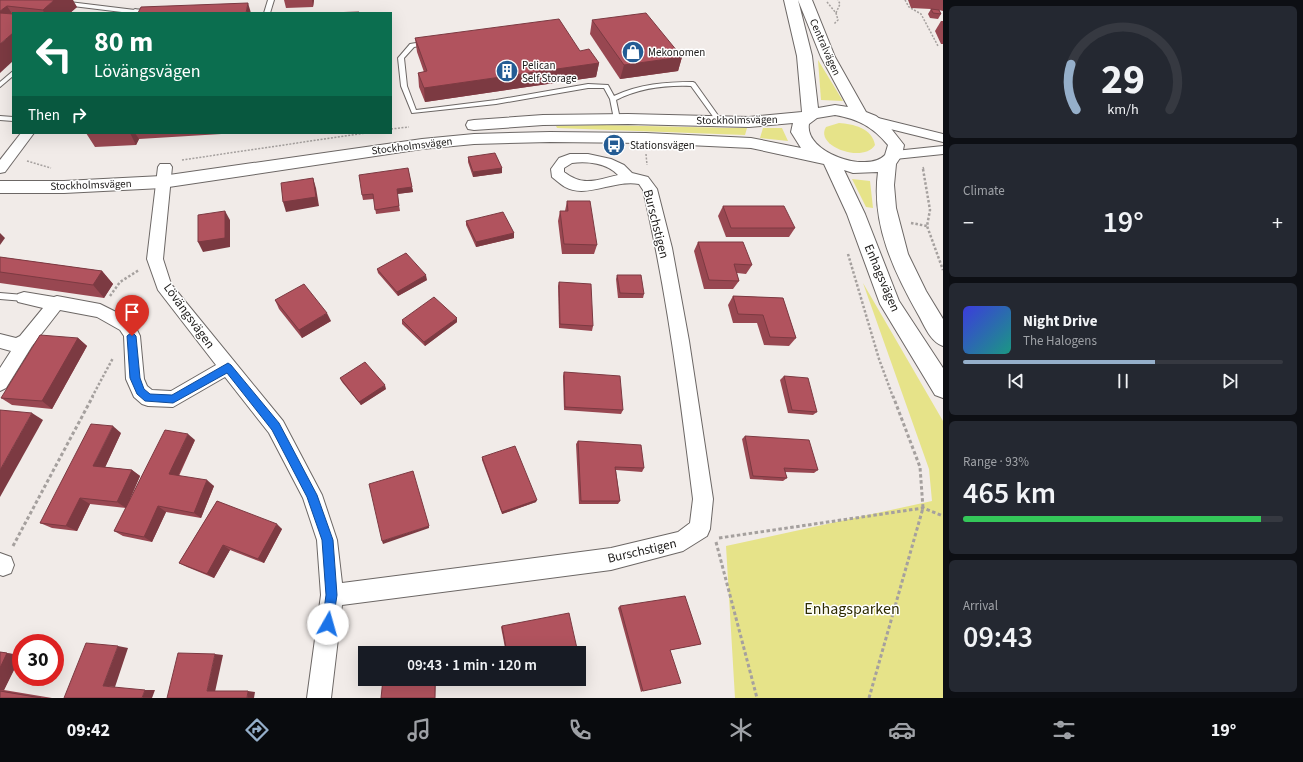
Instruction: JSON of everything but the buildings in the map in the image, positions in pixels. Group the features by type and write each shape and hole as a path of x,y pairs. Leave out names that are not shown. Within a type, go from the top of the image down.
{"main road":[{"name":"Centralvägen","path":"791,0 803,43 808,75 807,115 799,125 800,136 807,146 829,161"},
{"name":"Centralvägen","path":"805,0 828,58 865,117"},
{"name":"Stockholmsvägen","path":"0,187 64,188 168,170 471,126 543,120 617,119 749,122 835,110 865,117"},
{"path":"865,117 883,128 896,145 892,159"},
{"name":"Stockholmsvägen","path":"0,175 168,170 474,139 550,137 654,138 751,143 829,161 848,168 880,166 892,159"},
{"name":"Enhagsvägen","path":"892,159 885,180 889,220 907,271 923,306 943,337"},
{"name":"Enhagsvägen","path":"829,161 856,214 890,304 943,388"}],"street":[{"path":"865,117 943,138"},
{"path":"4,164 27,134"},
{"path":"892,159 943,150"},
{"name":"Lövängsvägen","path":"168,170 155,259 164,286 276,426 312,495 327,540 332,595 319,698"},
{"name":"Burschstigen","path":"332,595 611,559 683,541 700,529 703,499 681,341 664,248 650,189 643,180 628,177"},
{"path":"24,298 57,302 100,311 126,325 132,336 135,378 140,391 148,398 173,399 228,367"},
{"path":"0,383 26,341 57,302"},
{"path":"0,341 17,345 26,341"}],"lane":[{"path":"40,0 134,12 147,10"},
{"path":"267,12 271,0"},
{"path":"85,12 91,7"},
{"path":"434,42 412,44 401,58 404,86 414,112 496,102 588,86 606,86 613,99 617,119"},
{"path":"0,85 12,75"},
{"path":"613,99 635,89 693,84 719,121"},
{"path":"0,118 12,119"},
{"path":"0,296 24,298"}],"path":[{"path":"836,12 840,4 838,0"},
{"path":"905,0 909,7 921,14 938,46"},
{"path":"168,170 360,134"},
{"path":"4,164 23,160 52,168"},
{"path":"846,247 879,359 920,467 923,508 869,698"},
{"path":"100,311 120,282 140,270"},
{"path":"1,564 111,360 117,355"},
{"path":"756,698 715,539 923,508 943,516"}],"green space":[{"path":"818,60 843,101 821,100"},
{"path":"839,123 850,124 866,131 873,139 875,145 869,150 861,153 851,153 833,146 824,134 826,127"},
{"path":"603,125 747,128 745,135 557,128 556,126"},
{"path":"763,128 782,128 788,141 760,138"},
{"path":"852,179 870,181 873,208 866,207"},
{"name":"Enhagsparken","path":"863,283 943,421 943,698 735,698 726,546 932,501 929,469"}],"place":[{"name":"Mekonomen","path":"633,52"},
{"name":"Pelican Self Storage","path":"507,71"},
{"name":"Stationsvägen","path":"614,145"}],"route":[{"path":"132,336 135,378 140,391 148,398 173,399 228,367 276,426 312,495 327,540 332,595 328,624"}]}
